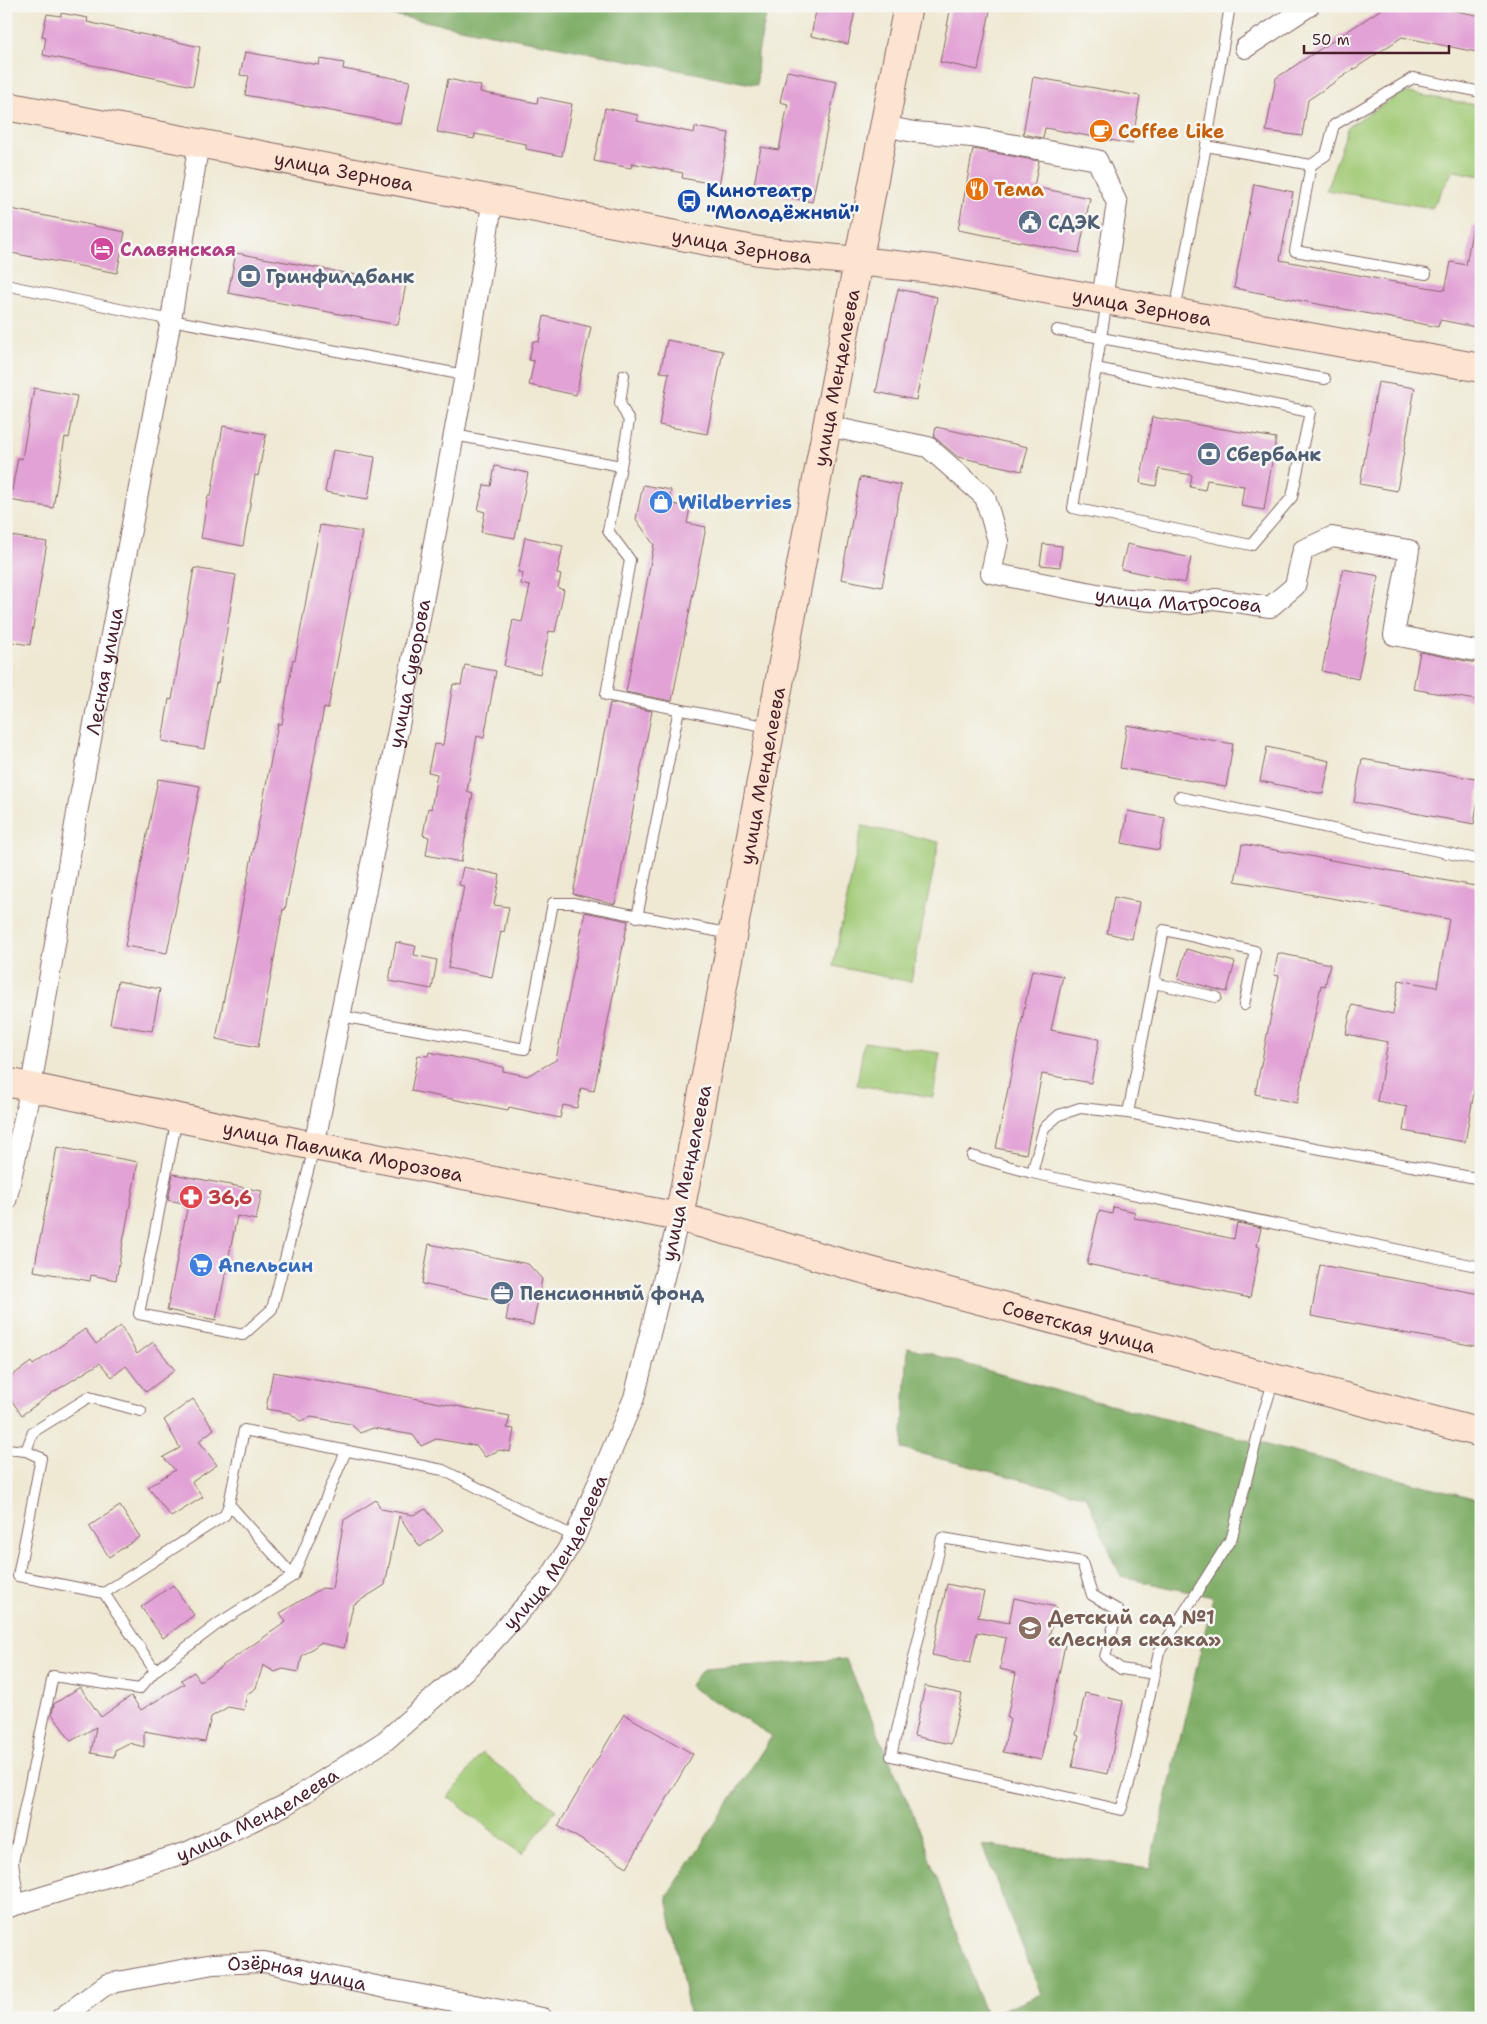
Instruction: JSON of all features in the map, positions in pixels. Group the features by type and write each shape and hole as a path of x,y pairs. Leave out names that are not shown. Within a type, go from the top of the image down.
{"street":[{"name":"улица Менделеева","path":"13,1906 188,1852 285,1805 385,1741 472,1665 548,1580 575,1537 634,1398 679,1217 772,728 826,426 908,6"},
{"path":"1245,48 1309,6"},
{"name":"улица Зернова","path":"6,106 492,198 759,251 934,269 1481,368"},
{"path":"884,126 914,132 972,137 1097,160 1117,203 1105,300"},
{"name":"Лесная улица","path":"6,1201 19,1084 79,803 171,320 199,142"},
{"name":"улица Суворова","path":"314,1146 411,666 465,375 492,198"},
{"name":"улица Матросова","path":"826,426 928,447 985,497 998,541 991,573 1118,598 1190,604 1215,599 1270,607 1295,586 1303,550 1332,537 1409,550 1394,635 1481,652"},
{"name":"улица Павлика Морозова","path":"19,1084 314,1146 679,1217"},
{"name":"Советская улица","path":"679,1217 870,1271 1274,1380 1481,1433"},
{"name":"Озёрная улица","path":"61,2018 107,1984 213,1964 264,1962 390,1989 542,2018"}],"lane":[{"path":"1175,312 1230,6"},
{"path":"1206,146 1311,165 1326,155 1334,125 1413,78 1481,92"},
{"path":"1311,165 1295,251 1426,274"},
{"path":"6,284 171,320 465,375"},
{"path":"1096,368 1310,412 1292,497 1251,545 1073,508 1096,368 1101,338 1105,300"},
{"path":"1057,330 1325,379"},
{"path":"624,375 620,403 629,421 608,531 630,560 606,695 772,728"},
{"path":"454,435 621,466"},
{"path":"637,916 679,709"},
{"path":"1179,797 1481,860"},
{"path":"340,1016 525,1049 552,903 572,903 733,934"},
{"path":"1128,1112 1164,930 1255,951 1244,1005"},
{"path":"1154,983 1216,996"},
{"path":"1032,1173 1044,1128 1059,1115 1080,1108 1128,1112 1481,1179"},
{"path":"178,1117 139,1314 242,1335 272,1309 314,1146"},
{"path":"972,1156 1032,1173 1481,1267"},
{"path":"1155,1674 1121,1669 1105,1657 1118,1610 1092,1595 1082,1562 942,1538 891,1756 1121,1810 1134,1767 1155,1674 1159,1652 1232,1537 1262,1418 1274,1380"},
{"path":"26,1452 33,1432 89,1397 141,1411"},
{"path":"6,1449 26,1452 41,1458 18,1576 104,1593 225,1515 229,1504 244,1430 443,1470 575,1537"},
{"path":"13,1906 13,1862 53,1676 138,1689 154,1671 219,1623 293,1576 346,1451"},
{"path":"229,1504 293,1576"},
{"path":"104,1593 154,1671"}],"green space":[{"path":"346,6 768,6 758,53 757,85"},
{"path":"1403,92 1481,106 1481,176 1453,171 1432,208 1326,190 1349,126"},
{"path":"862,826 939,842 911,982 833,966"},
{"path":"864,1042 940,1053 933,1097 857,1085"},
{"path":"908,1347 1068,1394 1481,1500 1481,2018 690,2018 667,1897 772,1736 689,1686 703,1669 846,1659 919,1828 986,2016 1041,1994 982,1845 1150,1868 1213,1597 1121,1577 1086,1496 902,1449"},
{"path":"482,1753 556,1810 522,1854 448,1797"}],"building":[{"path":"817,6 856,6 848,44 811,36"},
{"path":"951,6 991,6 978,70 940,62"},
{"path":"1386,6 1432,6 1481,16 1481,53 1402,37 1308,100 1302,136 1266,131 1276,78"},
{"path":"61,13 88,18 87,22 200,47 193,86 43,55 46,37 42,36 47,14 61,16"},
{"path":"245,52 319,65 320,59 344,63 343,69 410,81 401,124 245,95 249,76 240,75"},
{"path":"787,71 837,81 812,202 753,190 761,147 779,150 788,104 780,102"},
{"path":"1033,77 1140,96 1132,144 1045,128 1043,138 1023,134"},
{"path":"448,79 481,86 480,92 537,103 538,97 572,104 562,156 526,149 526,144 475,134 474,139 437,132"},
{"path":"605,108 638,115 637,121 694,133 695,127 729,133 719,185 682,178 683,173 632,163 631,168 594,161"},
{"path":"973,149 1039,161 1034,187 1090,198 1079,253 958,230"},
{"path":"1254,184 1293,192 1280,260 1389,281 1445,290 1451,262 1466,265 1473,225 1481,226 1481,328 1440,320 1438,327 1234,288"},
{"path":"6,208 125,232 117,273 6,252"},
{"path":"236,253 406,284 398,325 228,293"},
{"path":"898,289 937,297 916,400 876,392"},
{"path":"544,316 591,327 576,395 529,385 534,361 529,360 533,341 539,342"},
{"path":"667,340 723,351 707,434 659,425 669,373 660,372"},
{"path":"1378,382 1415,388 1397,491 1360,484"},
{"path":"34,388 77,396 69,438 65,437 53,508 10,500 18,458 22,459"},
{"name":"Сбербанк","path":"1152,417 1276,438 1264,510 1241,506 1244,486 1207,480 1205,490 1190,487 1192,475 1159,469 1156,486 1140,483"},
{"path":"223,426 266,434 258,476 255,475 243,546 201,538 208,496 211,496"},
{"path":"936,427 1028,447 1022,471 958,457 934,437"},
{"path":"333,450 375,457 368,499 325,492"},
{"path":"495,466 528,473 515,538 481,532 485,512 478,510 484,485 491,486"},
{"path":"860,477 901,485 882,587 841,579"},
{"path":"643,485 671,490 669,503 690,508 687,523 706,527 672,701 626,692 654,545 636,519"},
{"path":"320,525 362,532 328,709 324,708 285,910 283,909 258,1047 216,1039 278,724 282,724 293,659 295,660"},
{"path":"6,535 47,542 30,645 6,641"},
{"path":"525,537 563,546 557,574 561,575 558,588 564,590 555,632 549,631 540,674 504,666 513,620 522,622 530,586 521,584 523,573 518,572"},
{"path":"1043,544 1062,546 1060,567 1040,565"},
{"path":"1127,544 1191,558 1185,583 1121,569"},
{"path":"194,568 236,575 218,683 216,683 204,749 162,741 169,699 172,700"},
{"path":"1343,569 1379,576 1358,679 1322,671"},
{"path":"1420,652 1481,664 1481,701 1413,689"},
{"path":"465,665 496,671 484,738 477,736 467,791 473,793 461,862 426,855 429,837 423,835 428,808 431,809 437,774 428,772 434,744 443,745 453,684 461,685"},
{"path":"610,703 652,711 615,904 573,894"},
{"path":"1127,725 1233,744 1226,787 1120,768"},
{"path":"1267,747 1330,761 1323,794 1260,781"},
{"path":"1362,759 1481,780 1474,824 1354,802"},
{"path":"158,779 200,786 167,953 125,946"},
{"path":"1128,811 1165,818 1159,850 1122,843"},
{"path":"1242,844 1481,887 1481,1054 1465,1142 1403,1131 1407,1107 1377,1101 1388,1042 1346,1034 1352,1005 1393,1014 1399,980 1437,987 1449,919 1235,881"},
{"path":"463,867 500,875 494,905 509,907 504,932 501,931 492,977 448,968 464,886 459,885"},
{"path":"1114,897 1139,902 1132,939 1107,933"},
{"path":"585,912 628,921 594,1091 581,1088 577,1108 563,1105 560,1118 509,1107 508,1110 411,1091 418,1055 428,1056 429,1052 503,1067 503,1071 527,1076 556,1060"},
{"path":"396,942 416,946 414,955 437,960 432,989 389,981"},
{"path":"1186,949 1235,962 1227,992 1178,979"},
{"path":"1278,953 1330,964 1325,986 1321,985 1297,1103 1255,1094 1279,976 1274,975"},
{"path":"1032,970 1063,976 1051,1030 1099,1039 1091,1083 1042,1074 1026,1154 996,1148"},
{"path":"118,981 160,989 152,1031 110,1024"},
{"path":"57,1147 138,1162 116,1280 91,1275 90,1281 34,1271"},
{"name":"Апельсин","path":"173,1174 262,1191 256,1220 237,1216 216,1320 167,1310 188,1204 168,1200"},
{"path":"1113,1207 1135,1212 1134,1218 1234,1239 1237,1223 1261,1228 1257,1246 1260,1247 1250,1298 1087,1264 1099,1211 1112,1214"},
{"name":"Пенсионный фонд","path":"429,1244 528,1264 542,1279 533,1325 506,1320 509,1303 422,1284"},
{"path":"1320,1265 1481,1294 1481,1347 1311,1316"},
{"path":"121,1326 137,1354 153,1342 175,1370 146,1392 126,1366 112,1377 100,1363 52,1393 22,1415 6,1393 6,1380 31,1362 33,1365 85,1329 96,1344"},
{"path":"273,1372 510,1416 507,1428 514,1429 510,1452 499,1450 485,1457 477,1446 436,1439 421,1446 413,1435 373,1428 360,1433 351,1424 311,1417 300,1421 290,1413 266,1409"},
{"path":"193,1399 214,1429 199,1441 217,1465 192,1482 203,1497 171,1517 148,1487 175,1470 163,1457 180,1448 164,1420"},
{"path":"376,1500 381,1509 413,1515 426,1509 443,1531 420,1547 399,1516 385,1585 353,1605 344,1648 320,1643 302,1656 299,1672 283,1669 275,1672 263,1665 256,1688 247,1694 244,1710 228,1707 211,1717 205,1742 144,1731 144,1747 129,1743 115,1750 114,1757 91,1753 96,1727 71,1741 52,1714 54,1704 80,1687 101,1717 131,1696 141,1710 184,1684 181,1680 194,1672 200,1681 286,1622 280,1613 322,1588 332,1589 344,1520"},
{"path":"120,1506 140,1537 109,1557 89,1526"},
{"path":"947,1584 984,1592 978,1617 1009,1623 1014,1598 1056,1607 1048,1641 1065,1645 1041,1760 1003,1752 1010,1719 1007,1718 1016,1673 1000,1669 1006,1638 977,1632 970,1663 932,1655"},
{"path":"173,1585 194,1615 163,1638 141,1607"},
{"path":"925,1686 962,1694 951,1744 914,1736"},
{"path":"1085,1693 1123,1701 1108,1774 1072,1767 1079,1736 1076,1735"},
{"path":"624,1714 693,1754 627,1867 558,1826"}],"place":[{"name":"Coffee Like","path":"1101,131"},
{"name":"Тема","path":"977,189"},
{"name":"Кинотеатр \"Молодёжный\"","path":"689,201"},
{"name":"СДЭК","path":"1030,222"},
{"name":"Славянская","path":"102,249"},
{"name":"Гринфилдбанк","path":"249,276"},
{"name":"Сбербанк","path":"1209,454"},
{"name":"Wildberries","path":"661,502"},
{"name":"36,6","path":"191,1197"},
{"name":"Апельсин","path":"201,1265"},
{"name":"Пенсионный фонд","path":"502,1293"},
{"name":"Детский сад №1 «Лесная сказка»","path":"1030,1628"}]}
